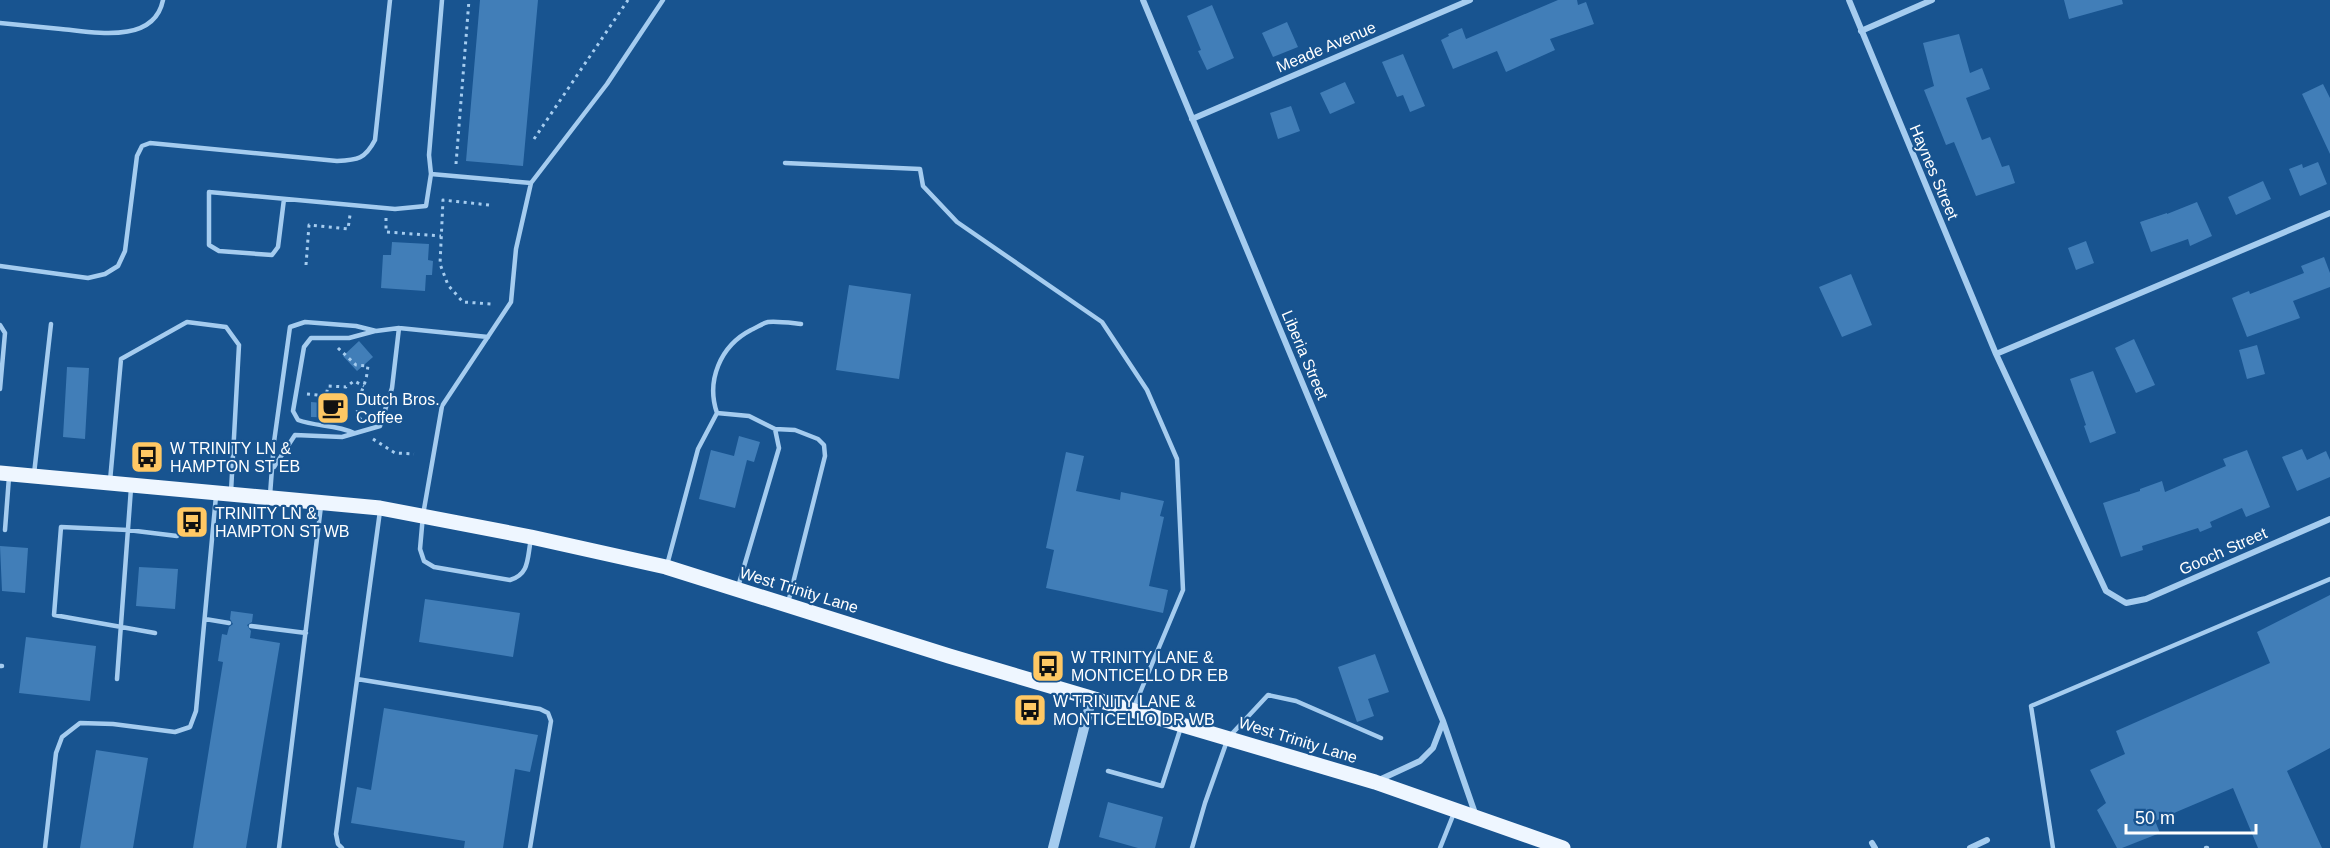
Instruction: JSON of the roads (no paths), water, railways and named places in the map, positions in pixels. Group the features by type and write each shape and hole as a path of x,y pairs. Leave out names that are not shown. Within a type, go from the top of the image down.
{"main road":[{"name":"West Trinity Lane","path":"5,473 380,508 531,537 666,567 1375,782 1563,848"}],"street":[{"name":"Liberia Street","path":"1143,0 1443,721 1477,819"},
{"name":"Meade Avenue","path":"1192,119 1470,0"},
{"name":"Haynes Street","path":"1849,0 1996,354 2106,591 2126,603"},
{"path":"1861,31 1932,0"},
{"path":"1996,354 2330,213"},
{"name":"Gooch Street","path":"2126,603 2146,599 2330,519"},
{"path":"1053,848 1092,697"},
{"path":"1375,782 1420,761 1432,748 1443,721"},
{"path":"1970,848 1987,840"}],"lane":[{"path":"0,23 112,34 133,31 150,22 162,7 163,0"},
{"path":"0,266 88,278 105,274 118,266 125,251 137,156 142,146 150,143 337,161 354,161 368,153 375,140 390,0"},
{"path":"284,199 279,247 272,255 219,251 208,245 209,192 395,209 426,206 431,174 429,154 442,0"},
{"path":"531,537 525,571 520,577 510,580 434,567 424,561 420,549 423,515 442,406 511,302 516,249 531,183 607,84 663,0"},
{"path":"785,163 920,168 923,186 957,222 1102,322 1147,390 1177,459 1182,590 1133,709"},
{"path":"431,174 531,183"},
{"path":"45,848 56,753 62,737 80,723 113,724 175,732 190,727 196,711 205,619 224,494 239,345 226,327 187,322 121,359 110,483"},
{"path":"270,498 274,442 290,327 305,322 356,326 376,331"},
{"path":"666,567 698,449 717,413 712,398 713,384 720,360 737,337 767,322 801,324"},
{"path":"34,476 51,324"},
{"path":"0,325 5,333 0,389"},
{"path":"354,433 343,428 307,424 297,420 293,411 304,347 311,338 349,338 399,328 488,337"},
{"path":"272,470 295,435 342,437 380,426 392,388 399,328"},
{"path":"717,413 749,416 774,429 795,430 818,439 824,445 825,456 788,605"},
{"path":"737,590 779,448 774,429"},
{"path":"5,473 5,530"},
{"path":"117,679 131,485"},
{"path":"279,848 322,503"},
{"path":"342,848 338,844 336,834 380,508"},
{"path":"155,633 54,615 62,527 128,530 177,536"},
{"path":"2053,848 2031,706 2330,579"},
{"path":"205,619 229,623"},
{"path":"251,626 306,633"},
{"path":"357,679 540,709 548,713 551,721 530,848"},
{"path":"1192,848 1228,738 1268,695 1296,701 1381,738"},
{"path":"1108,771 1162,786 1181,724"},
{"path":"1440,848 1456,811"}],"place":[{"name":"Dutch Bros. Coffee","path":"333,408"},
{"name":"W TRINITY LN & HAMPTON ST EB","path":"147,457"},
{"name":"TRINITY LN & HAMPTON ST WB","path":"192,522"},
{"name":"W TRINITY LANE & MONTICELLO DR EB","path":"1048,666"},
{"name":"W TRINITY LANE & MONTICELLO DR WB","path":"1030,710"}]}
